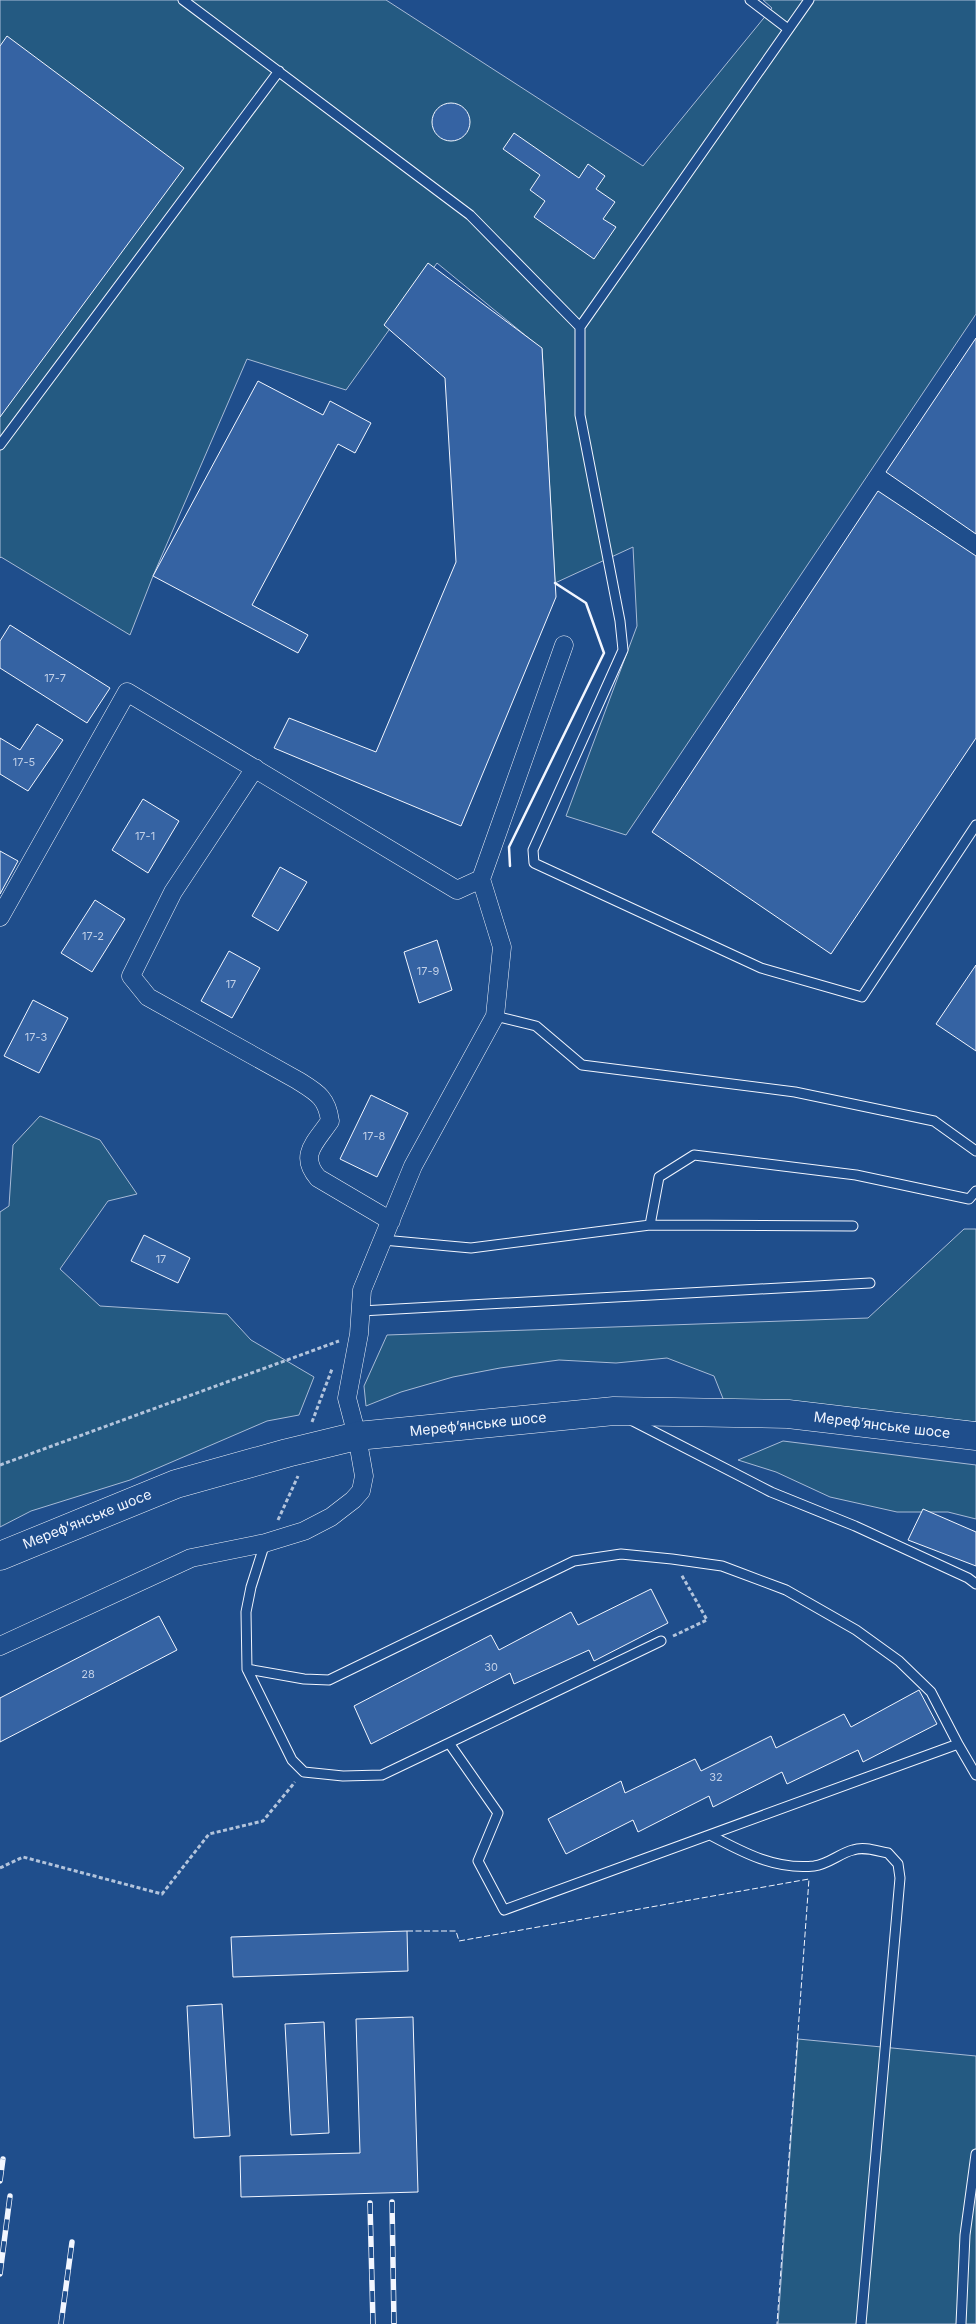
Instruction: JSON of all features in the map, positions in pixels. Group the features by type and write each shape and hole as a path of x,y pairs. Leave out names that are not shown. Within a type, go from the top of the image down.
{"highway":[{"name":"Мереф’янське шосе","path":"0,1556 176,1484 357,1436 614,1411 788,1414 976,1436"}],"street":[{"path":"0,1646 191,1558 265,1543 304,1531 331,1517 353,1500 361,1491 364,1476 357,1436 347,1398 359,1334 362,1290 413,1166 495,1016 502,947 481,880 564,645"},
{"path":"0,917 127,692 457,890 481,880"},
{"path":"255,768 173,892 131,976 148,997 297,1080 320,1095 328,1108 330,1121 308,1154 309,1168 318,1178 391,1221"}],"lane":[{"path":"183,0 470,215 580,327"},
{"path":"750,0 788,29"},
{"path":"810,0 580,327 580,415 620,621 623,650 533,850 534,863 761,968 862,997 976,825"},
{"path":"0,445 279,71"},
{"path":"495,1016 536,1026 582,1065 795,1092 934,1121 976,1151"},
{"path":"650,1226 659,1177 694,1155 856,1175 969,1199 976,1191"},
{"path":"383,1240 471,1248 650,1226 853,1226"},
{"path":"361,1311 870,1283"},
{"path":"614,1411 771,1492 855,1526 968,1578 976,1584"},
{"path":"265,1543 251,1587 246,1612 247,1669 292,1760 304,1772 343,1776 382,1775 661,1641"},
{"path":"247,1669 304,1679 329,1680 574,1561 620,1554 672,1558 722,1566 786,1590 856,1630 900,1661 931,1692 976,1775"},
{"path":"449,1743 498,1813 478,1861 504,1910 712,1836 958,1744"},
{"path":"712,1836 762,1861 814,1866 835,1859 854,1849 888,1852 898,1864 900,1878 861,2324"},
{"path":"961,2324 965,2235 976,2154"}],"path":[{"path":"0,1465 344,1339 340,1348"},
{"path":"312,1422 333,1367"},
{"path":"265,1543 280,1517 298,1476"},
{"path":"661,1641 707,1620 672,1558"},
{"path":"0,1868 23,1857 162,1894 209,1834 263,1821 304,1772"}],"shaded area":[{"path":"0,0 386,0 643,166 772,8 763,0 976,0 976,314 626,835 566,816 637,626 633,547 555,583 542,349 437,263 346,390 247,359 153,576 130,635 0,558"},
{"path":"40,1116 100,1140 137,1194 108,1201 60,1269 100,1306 227,1314 251,1340 314,1377 299,1415 267,1421 130,1480 31,1511 0,1527 0,1212 9,1206 13,1145"},
{"path":"964,1229 976,1229 976,1422 724,1401 714,1376 667,1358 616,1363 559,1360 500,1368 453,1377 401,1392 366,1406 364,1386 387,1335 868,1318"},
{"path":"783,1441 976,1465 976,1519 948,1512 897,1512 830,1497 776,1472 738,1460"},
{"path":"798,2039 976,2056 976,2324 778,2324"}],"building":[{"path":"7,36 184,168 0,417 0,46"},
{"path":"451,103 465,108 470,122 465,136 451,141 437,136 432,122 437,108"},
{"path":"514,133 579,178 588,164 605,176 596,189 615,202 603,219 616,227 594,259 534,217 545,201 530,190 540,175 503,149"},
{"path":"428,263 542,348 556,597 461,826 274,748 289,718 376,752 456,562 445,378 384,325"},
{"path":"976,338 976,534 886,472"},
{"path":"258,381 323,415 330,401 371,423 355,453 338,444 252,605 308,635 298,653 153,576"},
{"path":"878,491 976,556 976,738 831,954 652,832"},
{"path":"10,625 110,688 87,723 0,668 0,641"},
{"path":"37,724 63,740 28,791 0,774 0,738 20,750"},
{"path":"143,799 179,821 148,873 112,850"},
{"path":"0,851 18,861 0,894"},
{"path":"280,867 307,882 278,931 252,916"},
{"path":"95,900 125,919 92,972 61,953"},
{"path":"437,940 452,990 419,1003 404,952"},
{"path":"229,951 260,968 232,1018 201,1001"},
{"path":"976,965 976,1051 936,1024"},
{"path":"33,1000 68,1018 39,1073 4,1056"},
{"path":"371,1095 408,1113 377,1177 340,1159"},
{"path":"144,1235 190,1258 178,1283 131,1261"},
{"path":"923,1509 976,1532 976,1566 908,1540"},
{"path":"651,1589 668,1623 594,1661 589,1650 514,1684 510,1673 371,1744 354,1706 491,1635 499,1650 571,1612 578,1625"},
{"path":"159,1616 177,1650 0,1742 0,1698"},
{"path":"919,1690 937,1724 863,1762 858,1750 787,1784 782,1772 713,1807 709,1796 638,1832 633,1820 566,1854 548,1819 621,1781 625,1793 695,1759 701,1771 771,1736 776,1748 844,1714 851,1727"},
{"path":"407,1931 408,1971 233,1977 231,1937"},
{"path":"222,2004 230,2136 194,2138 187,2006"},
{"path":"413,2017 418,2192 241,2197 240,2156 360,2153 356,2019"},
{"path":"324,2022 329,2133 291,2135 285,2024"}],"railway":[{"path":"0,2181 3,2159"},
{"path":"0,2274 10,2196"},
{"path":"392,2202 394,2324"},
{"path":"370,2203 373,2324"},
{"path":"61,2324 72,2242"}],"fence":[{"path":"407,1931 456,1931 459,1941 809,1879 777,2324"}],"wall":[{"path":"510,866 509,847 604,653 586,603 555,583"}]}
